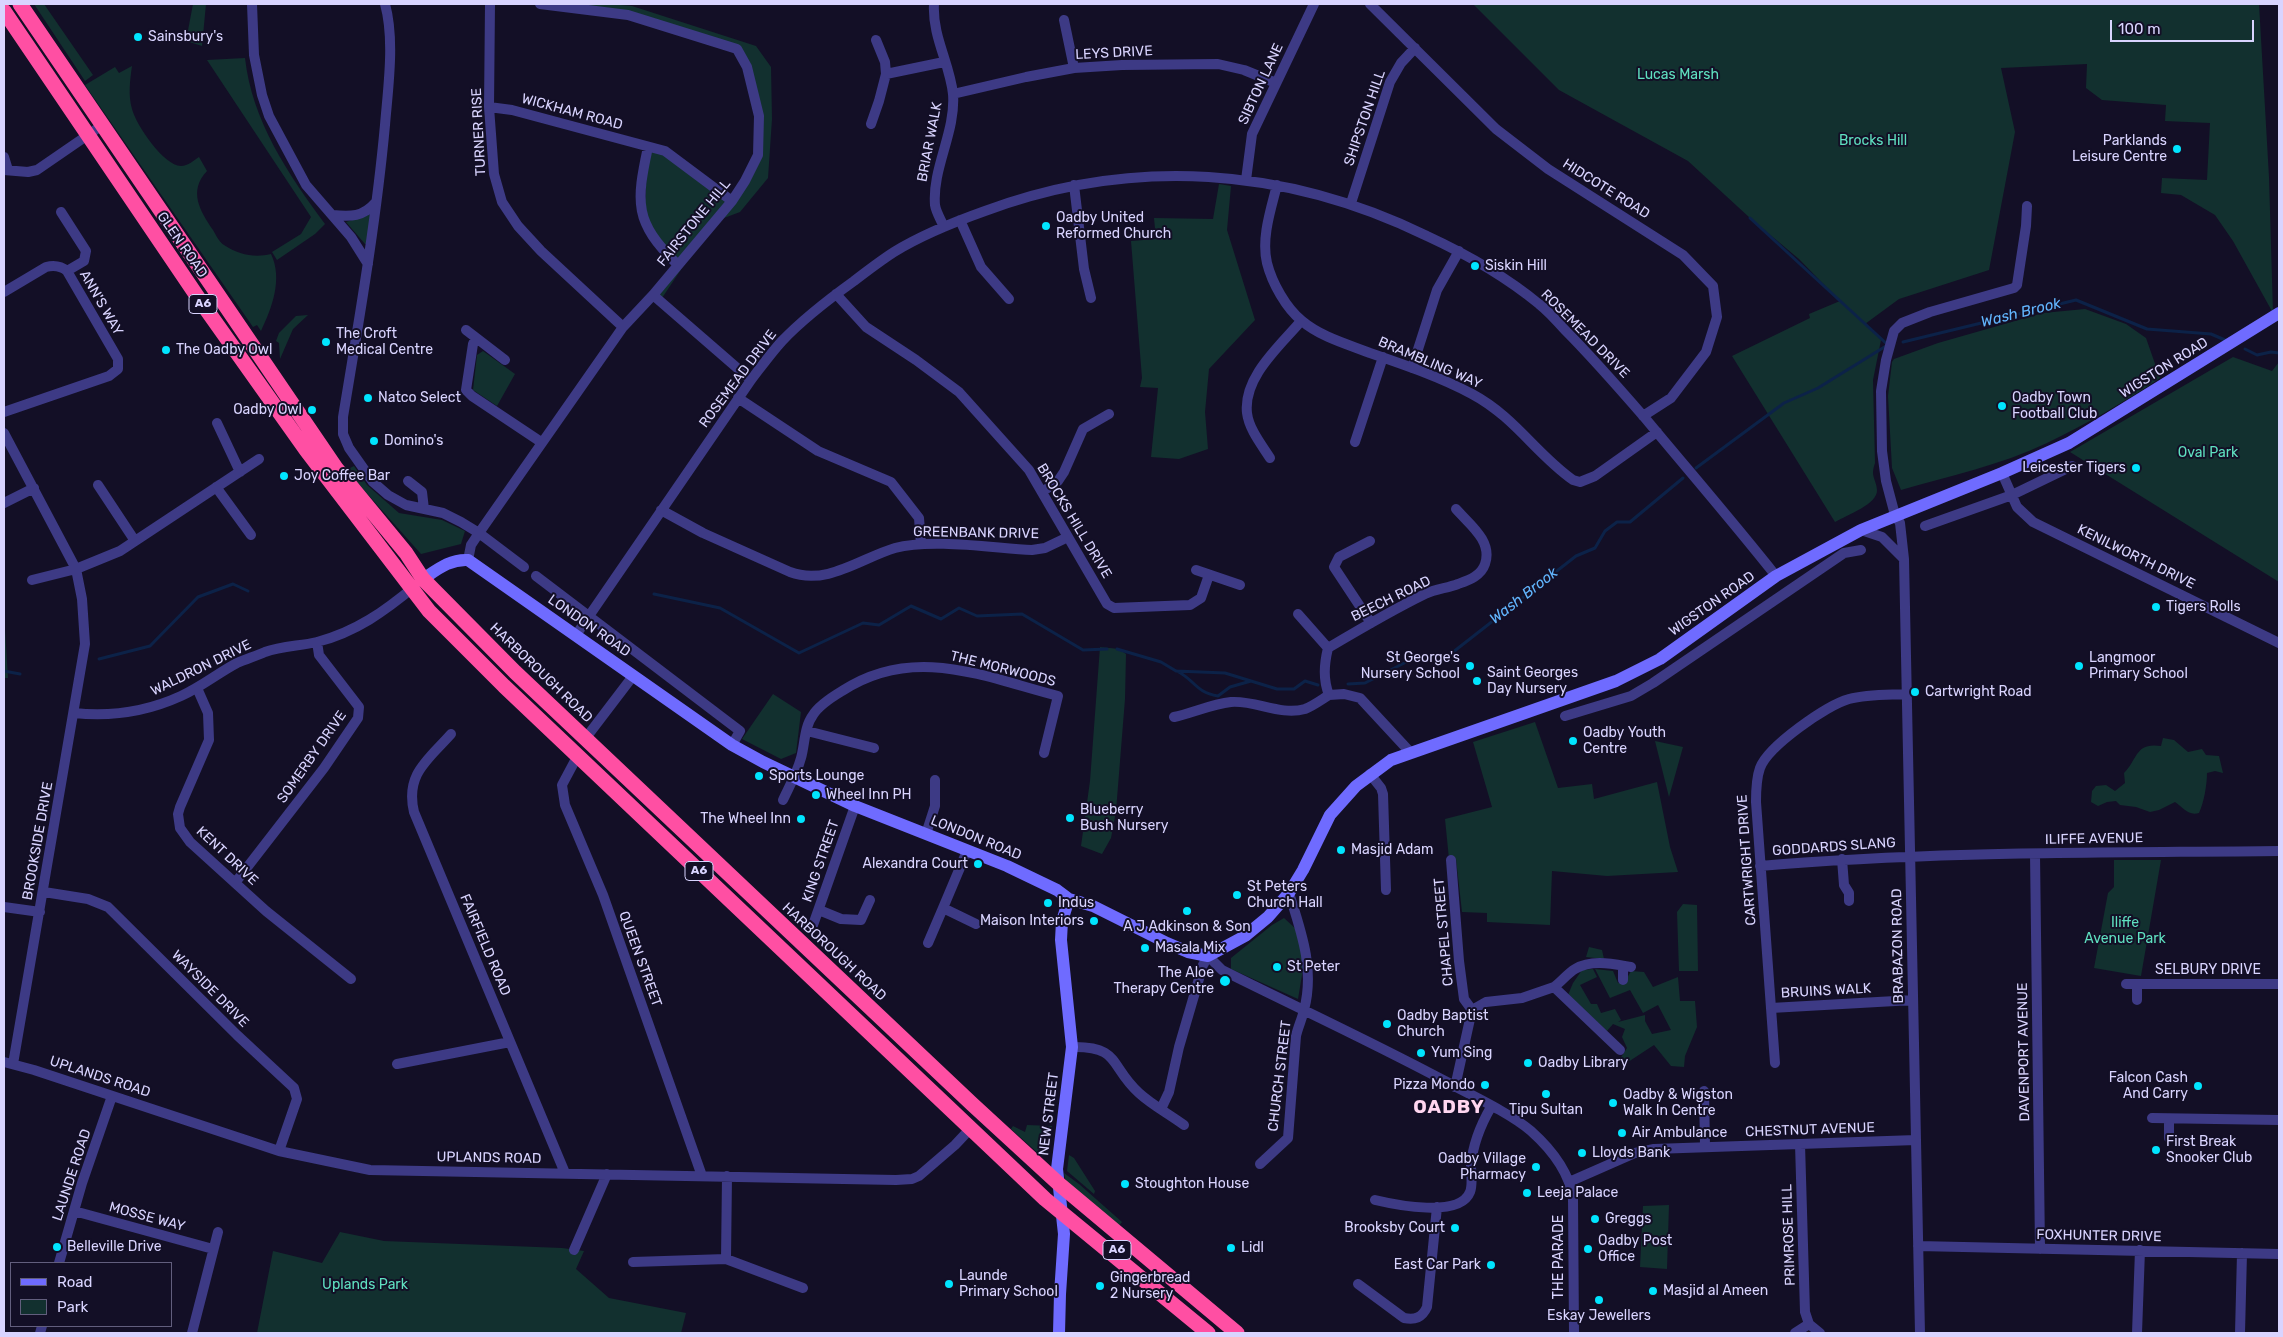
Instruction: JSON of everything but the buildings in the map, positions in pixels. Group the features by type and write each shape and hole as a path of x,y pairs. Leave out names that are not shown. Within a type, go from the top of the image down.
{"highway":[{"name":"GLEN ROAD","path":"20,4 101,126 336,468 408,556 404,568 418,584"},
{"name":"GLEN ROAD","path":"4,11 87,136 306,450 418,584"},
{"name":"A6","path":"418,584 430,611 502,684 984,1126 1060,1199 1168,1296 1174,1306 1208,1333"},
{"name":"HARBOROUGH ROAD","path":"418,584 515,672 891,1028 984,1126"},
{"name":"A6","path":"891,1028 892,1034 984,1126"},
{"name":"A6","path":"1060,1199 1155,1258 1237,1333"},
{"path":"1155,1258 1149,1265 1150,1269 1213,1333"}],"main road":[{"name":"WIGSTON ROAD","path":"1208,956 1245,936 1268,917 1289,893 1309,860 1330,815 1342,800 1370,774 1391,760 1592,691 1660,659 1709,626 1776,576 1861,530 2002,473 2070,443 2279,313"},
{"path":"418,584 451,562 458,559 468,560"},
{"name":"LONDON ROAD","path":"468,560 732,745 793,777 855,806 1033,878 1069,899 1093,906 1188,952 1208,956"},
{"name":"NEW STREET","path":"1059,1333 1064,1234 1057,1169 1072,1047 1061,947 1062,921 1069,899"}],"street":[{"path":"252,4 254,56 262,95 270,116 306,185 352,237 368,264"},
{"path":"385,4 388,22 389,82 377,201 342,418 343,434 349,448 373,482 400,502 443,514 479,533 524,567"},
{"name":"TURNER RISE","path":"490,4 489,107 494,174 502,202 518,226 541,251 623,327"},
{"name":"FAIRSTONE HILL","path":"468,560 471,545 623,327 653,296 677,264 732,200 745,181 758,155 759,116 747,66 737,49 628,15 540,4"},
{"name":"BRIAR WALK","path":"934,4 938,43 953,94 949,132 935,191 936,207 944,226"},
{"name":"SIBTON LANE","path":"1246,180 1252,134 1314,4"},
{"name":"HIDCOTE ROAD","path":"1370,4 1496,129 1548,169 1683,255 1713,286 1717,317 1706,352 1671,398 1643,416"},
{"path":"1064,20 1074,68"},
{"path":"871,124 886,74 885,62 876,40"},
{"name":"SHIPSTON HILL","path":"1351,203 1390,82 1401,63 1415,48"},
{"path":"886,74 944,62"},
{"name":"LEYS DRIVE","path":"953,94 1026,76 1074,68 1204,63 1231,66 1276,83"},
{"name":"WICKHAM ROAD","path":"489,107 512,110 665,151 732,200"},
{"path":"4,157 6,170 28,172 37,170 101,126"},
{"path":"648,147 640,183 640,200 644,224 656,244 677,264"},
{"name":"ROSEMEAD DRIVE","path":"576,635 751,380 782,341 836,294 892,253 944,226 1005,203 1074,185 1121,178 1177,175 1246,180 1277,185 1351,203 1392,218 1459,251 1539,304 1600,365 1776,576"},
{"path":"1074,185 1084,269 1091,298"},
{"name":"BRAMBLING WAY","path":"1277,185 1266,235 1267,263 1286,302 1301,321 1321,334 1448,382 1494,406 1566,476 1580,482 1595,476 1657,432"},
{"path":"332,215 350,217 361,215 369,210 377,201"},
{"name":"BRABAZON ROAD","path":"1920,1333 1904,559 1900,523 1895,515 1886,481 1882,451 1881,391 1890,341 1894,331 1902,323 1930,312 2014,288 2017,285 2026,226 2027,206"},
{"path":"62,212 86,251 84,261 67,271"},
{"path":"960,220 982,267 1009,299"},
{"path":"1412,368 1437,290 1459,251"},
{"name":"ANN'S WAY","path":"4,292 46,267 58,266 67,271 118,359 118,369 109,376 4,412"},
{"name":"BROCKS HILL DRIVE","path":"836,294 866,327 916,360 959,392 1029,470 1108,604 1114,608 1190,605 1201,598 1209,575"},
{"path":"653,296 751,380"},
{"path":"1270,458 1250,425 1247,401 1259,370 1301,321"},
{"path":"466,330 505,360"},
{"path":"476,338 472,344 461,392 472,396 541,442"},
{"path":"1355,442 1383,357"},
{"path":"738,398 818,451 891,482 920,518 921,544"},
{"path":"1042,492 1058,481 1064,472 1083,430 1108,414"},
{"path":"217,423 240,472"},
{"name":"BROOKSIDE DRIVE","path":"4,433 76,569 84,623 85,644 44,892 8,1063"},
{"path":"32,580 76,569 120,551 259,459"},
{"path":"1925,526 2012,495 2072,466"},
{"name":"KENILWORTH DRIVE","path":"2002,473 2017,507 2033,522 2279,643"},
{"path":"408,481 422,492 424,509"},
{"path":"98,485 135,540"},
{"path":"216,487 251,535"},
{"path":"4,503 34,488"},
{"name":"BEECH ROAD","path":"1328,648 1427,593 1473,578 1481,571 1485,563 1484,544 1480,536 1456,509"},
{"name":"GREENBANK DRIVE","path":"662,510 703,533 790,572 805,576 841,570 894,549 921,544 1032,550 1045,548 1068,537"},
{"path":"1861,530 1882,537 1904,559"},
{"path":"1370,541 1339,557 1334,567 1371,623"},
{"path":"1566,716 1631,696 1844,553 1860,550"},
{"path":"1196,570 1240,585"},
{"name":"LONDON ROAD","path":"536,576 740,731 732,745"},
{"name":"WALDRON DRIVE","path":"74,713 105,715 145,709 164,703 196,688 236,664 271,650 317,642 351,631 387,610 418,584"},
{"path":"1298,614 1328,648 1324,677 1329,696"},
{"path":"1709,626 1718,639"},
{"name":"SOMERBY DRIVE","path":"235,883 324,768 358,718 359,707 319,655 317,642"},
{"name":"THE MORWOODS","path":"783,800 801,759 813,713 852,685 892,669 912,666 938,666 1058,696 1044,753"},
{"path":"586,739 633,676"},
{"name":"KENT DRIVE","path":"196,688 208,714 209,740 180,807 178,821 180,828 190,842 266,911 351,979"},
{"path":"1592,691 1598,706"},
{"path":"1174,717 1231,702 1286,711 1297,710 1312,706 1329,696 1344,694 1360,698 1410,752"},
{"name":"CARTWRIGHT DRIVE","path":"1775,1063 1760,866 1756,786 1760,769 1768,754 1778,744 1838,703 1863,696 1907,694"},
{"path":"807,731 874,748"},
{"name":"FAIRFIELD ROAD","path":"451,734 418,772 411,786 411,798 418,821 565,1173"},
{"name":"QUEEN STREET","path":"578,755 568,770 562,785 565,805 606,904 702,1176"},
{"path":"1370,774 1381,788 1383,794 1386,890"},
{"path":"926,834 935,806 935,780"},
{"name":"KING STREET","path":"814,925 855,806"},
{"path":"928,943 967,851"},
{"name":"ILIFFE AVENUE","path":"1910,856 2279,851"},
{"name":"DAVENPORT AVENUE","path":"2035,854 2040,1249"},
{"name":"GODDARDS SLANG","path":"1760,866 1842,859 1910,856"},
{"path":"1842,859 1844,885 1849,893 1850,901"},
{"name":"CHAPEL STREET","path":"1451,860 1458,961 1464,999 1472,1010"},
{"name":"WAYSIDE DRIVE","path":"44,892 88,900 108,907 237,1035 294,1088 297,1099 279,1151"},
{"name":"CHURCH STREET","path":"1260,1164 1288,1138 1296,1036 1304,1011 1308,956 1289,893"},
{"path":"819,910 841,919 861,920 870,900"},
{"path":"4,907 40,912"},
{"path":"943,908 976,924"},
{"path":"1161,1109 1169,1092 1179,1047 1203,965 1208,956 1222,970 1367,1040 1520,1123 1553,1154 1569,1182"},
{"path":"1455,1087 1472,1010 1486,1002 1522,998 1554,987 1575,969 1593,964 1627,966 1623,980"},
{"name":"SELBURY DRIVE","path":"2126,984 2279,984"},
{"name":"SELBURY DRIVE","path":"2137,984 2137,1000"},
{"path":"1554,987 1620,1050"},
{"name":"BRUINS WALK","path":"1771,1008 1913,1000"},
{"path":"397,1064 510,1042"},
{"path":"1072,1047 1094,1047 1105,1052 1138,1092 1184,1124"},
{"name":"UPLANDS ROAD","path":"8,1063 279,1151 370,1170 912,1179 984,1126"},
{"path":"1704,1091 1705,1146"},
{"name":"LAUNDE ROAD","path":"59,1262 112,1096"},
{"path":"1375,1200 1437,1207 1458,1205 1469,1195 1475,1139 1491,1107"},
{"path":"2152,1118 2279,1120"},
{"path":"2169,1119 2169,1138"},
{"name":"CHESTNUT AVENUE","path":"1569,1182 1635,1153 1654,1149 1916,1140"},
{"name":"PRIMROSE HILL","path":"1800,1144 1805,1312 1809,1324"},
{"path":"574,1250 607,1174"},
{"path":"726,1259 727,1176"},
{"name":"THE PARADE","path":"1569,1182 1573,1198 1574,1333"},
{"path":"1358,1284 1404,1318 1411,1320 1424,1313 1427,1307 1437,1207"},
{"name":"MOSSE WAY","path":"74,1211 213,1248"},
{"path":"192,1333 218,1232"},
{"name":"FOXHUNTER DRIVE","path":"1918,1246 2279,1254"},
{"path":"2137,1333 2140,1250"},
{"path":"2240,1333 2242,1253"},
{"path":"633,1262 726,1259 803,1288"},
{"path":"1795,1333 1809,1324 1820,1333"}],"green space":[{"path":"34,4 44,4 93,75 85,81"},
{"path":"193,4 206,4 202,46 186,41"},
{"path":"540,4 632,6 756,46 771,67 772,119 768,178 740,212 724,218 690,256 660,301 653,295 677,264 644,224 648,147 665,151 732,200 758,155 759,116 737,49 628,15"},
{"name":"Brocks Hill","path":"1473,4 2259,4 2269,177 2273,313 2233,241 2215,215 2181,195 2161,193 2162,178 2207,180 2210,123 2165,121 2166,105 2102,100 2086,88 2087,64 2001,68 2015,132 1989,270 1899,299 1865,324 1881,340 1873,380 1875,463 1873,475 1877,490 1873,500 1835,522 1732,356 1810,318 1809,314 1840,301 1799,259 1750,218 1688,161 1559,90"},
{"path":"245,58 255,103 274,146 298,186 325,224 315,234 277,260 272,252 301,234 311,217 207,60"},
{"path":"132,66 130,98 132,109 139,125 152,144 167,159 181,166 191,163 199,157 207,171 201,178 198,186 198,201 204,216 219,240 222,244 241,253 253,256 271,254 276,273 275,293 261,331 257,325 253,327 85,85 115,67 119,73"},
{"path":"1219,184 1231,186 1227,230 1255,320 1209,369 1205,412 1208,449 1179,459 1151,457 1158,388 1140,387 1142,378 1131,241 1156,239 1154,218 1213,219"},
{"path":"371,214 367,244 365,244 346,222"},
{"name":"Oadby Town Football Club","path":"2085,309 2126,324 2146,338 2160,378 2091,420 2030,451 1975,470 1901,490 1892,468 1888,396 1894,359 1938,343 2043,313"},
{"path":"308,315 293,329 280,359 279,343 276,341 279,333 296,316"},
{"path":"483,351 515,374 497,406 473,390 477,355"},
{"name":"Oval Park","path":"2233,357 2272,371 2279,362 2279,582 2070,452"},
{"path":"354,466 367,485 399,513 442,520 465,531 461,544 421,554 346,470"},
{"path":"5,629 8,678 4,678"},
{"path":"1100,647 1119,649 1126,654 1125,699 1116,811 1111,838 1102,854 1081,846 1090,781"},
{"path":"773,694 801,712 796,753 781,759 742,739"},
{"path":"1535,722 1558,788 1592,784 1594,799 1657,782 1670,847 1678,872 1607,876 1552,871 1550,925 1487,922 1487,913 1462,912 1456,859 1449,859 1445,819 1492,807 1473,742"},
{"path":"2163,738 2174,740 2188,752 2202,749 2206,755 2219,756 2223,773 2215,771 2207,773 2205,793 2199,813 2195,814 2186,811 2175,802 2150,812 2136,807 2120,805 2116,801 2098,806 2091,802 2092,791 2096,786 2106,785 2115,791 2125,783 2124,773 2138,753 2146,747 2153,745 2161,746"},
{"path":"1655,741 1683,747 1669,797"},
{"name":"Iliffe Avenue Park","path":"2114,860 2161,860 2141,976 2094,968 2108,893 2114,887"},
{"path":"1683,904 1697,905 1698,971 1679,971 1677,912"},
{"path":"1284,918 1296,929 1304,963 1298,999 1231,969 1231,958 1272,925"},
{"path":"1589,947 1602,950 1604,959 1586,957"},
{"path":"1593,969 1597,977 1580,985 1591,1004 1597,1004 1601,1013 1615,1009 1621,1020 1618,1022 1645,1015 1645,1021 1652,1034 1671,1030 1658,1005 1643,1013 1630,990 1610,998 1595,969 1613,971 1618,983 1626,980 1631,971 1644,972 1653,987 1678,977 1680,1001 1695,1001 1697,1027 1685,1056 1684,1067 1671,1066 1654,1045 1625,1064 1620,1059 1627,1048 1622,1037 1625,1029 1613,1024 1607,1031 1568,995 1573,983 1582,970"},
{"path":"1027,1125 1052,1126 1049,1149 1039,1154 1011,1129 1013,1126 1025,1132"},
{"path":"1069,1155 1074,1158 1095,1191 1094,1194 1067,1171"},
{"path":"1064,1173 1122,1222 1117,1228 1066,1183"},
{"path":"1669,1205 1667,1269 1640,1267 1643,1206"},
{"name":"Uplands Park","path":"340,1232 384,1241 562,1248 584,1251 576,1269 609,1298 686,1313 681,1333 257,1333 273,1251 322,1263"}],"waterway":[{"name":"Wash Brook","path":"1750,218 1888,345"},
{"name":"Wash Brook","path":"1903,342 2076,300 2147,329 2211,334 2225,340"},
{"path":"1696,468 1784,403 1818,388 1886,346"},
{"name":"Wash Brook","path":"2245,349 2257,355 2271,352 2279,353"},
{"name":"Wash Brook","path":"1348,684 1365,683 1416,657 1448,656 1576,556 1595,548 1605,531 1617,522 1630,522 1683,478"},
{"name":"Wash Brook","path":"99,659 150,646 198,597 233,584 248,591"},
{"path":"654,594 720,608 799,653 863,623 879,625 911,606 941,619 959,608 977,616 1022,614 1083,650 1107,649"},
{"name":"Wash Brook","path":"1117,649 1161,662 1176,671 1225,673 1277,689 1294,689 1305,681 1318,685"},
{"name":"Wash Brook","path":"4,671 20,674"},
{"path":"1177,671 1200,689 1218,696 1230,687 1251,681"}],"place":[{"name":"Sainsbury's","path":"138,37"},
{"name":"Parklands Leisure Centre","path":"2177,149"},
{"name":"Oadby United Reformed Church","path":"1046,226"},
{"name":"Siskin Hill","path":"1475,266"},
{"name":"The Croft Medical Centre","path":"326,342"},
{"name":"The Oadby Owl","path":"166,350"},
{"name":"Natco Select","path":"368,398"},
{"name":"Oadby Town Football Club","path":"2002,406"},
{"name":"Oadby Owl","path":"312,410"},
{"name":"Domino's","path":"374,441"},
{"name":"Leicester Tigers","path":"2136,468"},
{"name":"Joy Coffee Bar","path":"284,476"},
{"name":"Tigers Rolls","path":"2156,607"},
{"name":"St George's Nursery School","path":"1470,666"},
{"name":"Langmoor Primary School","path":"2079,666"},
{"name":"Saint Georges Day Nursery","path":"1477,681"},
{"name":"Cartwright Road","path":"1915,692"},
{"name":"Oadby Youth Centre","path":"1573,741"},
{"name":"Sports Lounge","path":"759,776"},
{"name":"Wheel Inn PH","path":"816,795"},
{"name":"Blueberry Bush Nursery","path":"1070,818"},
{"name":"The Wheel Inn","path":"801,819"},
{"name":"Masjid Adam","path":"1341,850"},
{"name":"Alexandra Court","path":"978,864"},
{"name":"St Peters Church Hall","path":"1237,895"},
{"name":"Indus","path":"1048,903"},
{"name":"A J Adkinson & Son","path":"1187,911"},
{"name":"Maison Interiors","path":"1094,921"},
{"name":"Masala Mix","path":"1145,948"},
{"name":"St Peter","path":"1277,967"},
{"name":"The Aloe Therapy Centre","path":"1225,981"},
{"name":"Oadby Baptist Church","path":"1387,1024"},
{"name":"Yum Sing","path":"1421,1053"},
{"name":"Oadby Library","path":"1528,1063"},
{"name":"Pizza Mondo","path":"1485,1085"},
{"name":"Falcon Cash And Carry","path":"2198,1086"},
{"name":"Tipu Sultan","path":"1546,1094"},
{"name":"Oadby & Wigston Walk In Centre","path":"1613,1103"},
{"name":"Air Ambulance","path":"1622,1133"},
{"name":"First Break Snooker Club","path":"2156,1150"},
{"name":"Lloyds Bank","path":"1582,1153"},
{"name":"Oadby Village Pharmacy","path":"1536,1167"},
{"name":"Stoughton House","path":"1125,1184"},
{"name":"Leeja Palace","path":"1527,1193"},
{"name":"Greggs","path":"1595,1219"},
{"name":"Brooksby Court","path":"1455,1228"},
{"name":"Belleville Drive","path":"57,1247"},
{"name":"Lidl","path":"1231,1248"},
{"name":"Oadby Post Office","path":"1588,1249"},
{"name":"East Car Park","path":"1491,1265"},
{"name":"Launde Primary School","path":"949,1284"},
{"name":"Gingerbread 2 Nursery","path":"1100,1286"},
{"name":"Masjid al Ameen","path":"1653,1291"},
{"name":"Eskay Jewellers","path":"1599,1300"}],"district":[{"name":"OADBY","path":"1449,1108"}],"park label":[{"name":"Lucas Marsh","path":"1678,75"}]}
